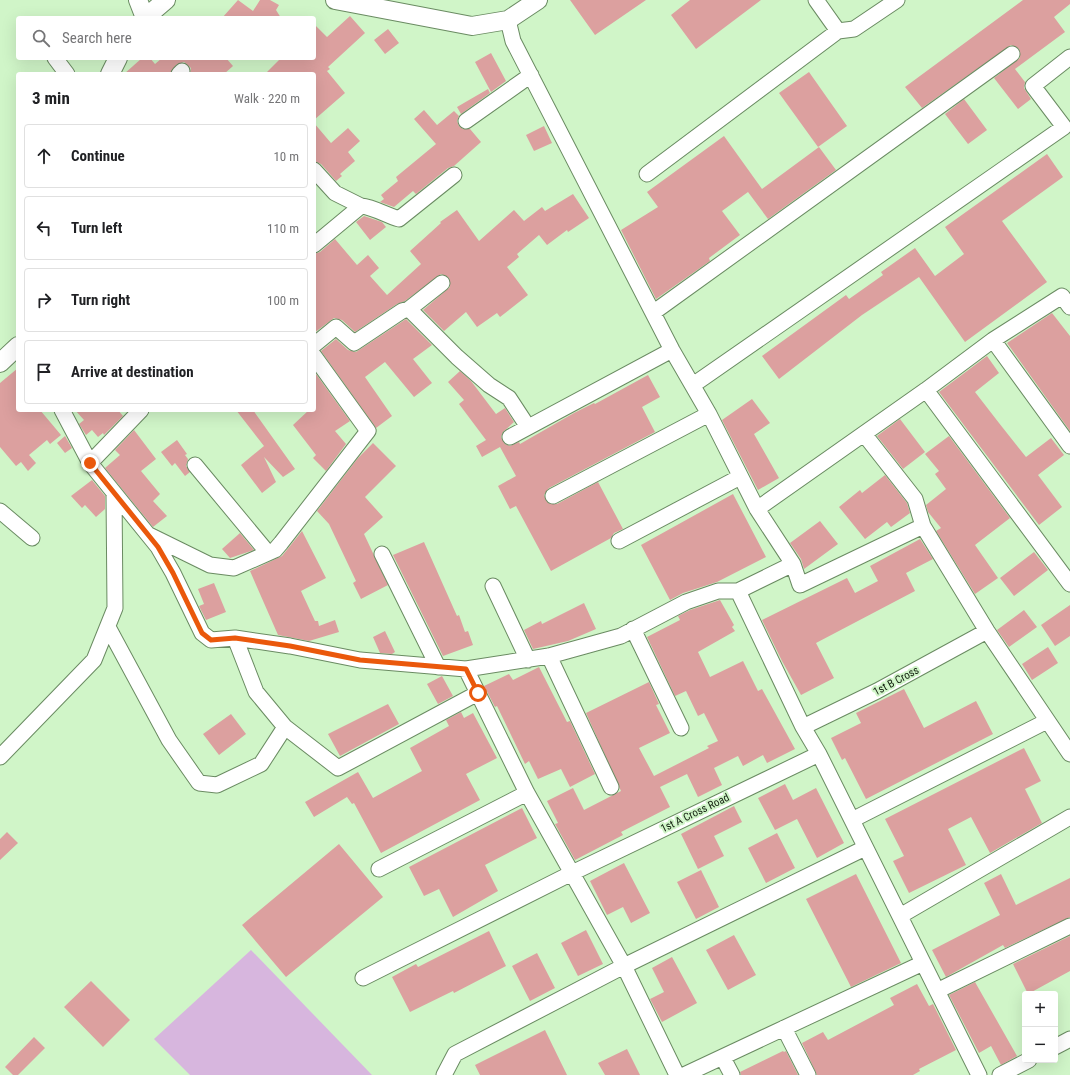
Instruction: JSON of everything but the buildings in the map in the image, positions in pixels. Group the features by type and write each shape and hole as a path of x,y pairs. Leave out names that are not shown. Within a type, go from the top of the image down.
{"street":[{"path":"138,0 144,16"},
{"path":"147,16 166,0"},
{"path":"335,0 472,26 508,20 538,0"},
{"path":"816,0 838,30"},
{"path":"647,174 838,30 854,29 897,0"},
{"path":"508,20 513,41 654,312 672,350 709,414 757,509 793,564 800,585 923,526"},
{"path":"654,312 1012,54"},
{"path":"693,385 1064,127 1033,86 1070,57"},
{"path":"56,60 65,72"},
{"path":"466,121 531,75"},
{"path":"316,172 335,193 361,206 371,207 378,212 399,219 454,175"},
{"path":"316,243 361,206"},
{"path":"316,344 336,327 354,343 402,311 409,309 442,283"},
{"path":"757,509 926,390 993,340 1062,296 1070,307"},
{"path":"409,309 458,357 489,384 509,398 528,427"},
{"path":"0,344 16,339"},
{"path":"993,340 1070,446"},
{"path":"0,363 16,348"},
{"path":"510,437 672,350"},
{"path":"147,533 210,565 234,568 268,553 281,543 368,431 316,359"},
{"path":"926,390 1070,584"},
{"path":"63,412 90,463 158,547 173,573 202,633 211,640 235,638 290,646 360,660 466,669 549,656 621,636 686,602 718,591 738,591 793,564"},
{"path":"90,463 139,412"},
{"path":"553,496 709,414"},
{"path":"864,434 915,500 923,526 988,631 1070,754"},
{"path":"195,465 268,553"},
{"path":"619,541 740,477"},
{"path":"0,757 94,660 115,608 114,492"},
{"path":"0,511 32,538"},
{"path":"382,554 438,667"},
{"path":"493,586 528,660"},
{"path":"738,591 803,727 819,754 979,1075"},
{"path":"108,627 169,740 199,783 217,785 261,764 284,727"},
{"path":"633,629 681,728"},
{"name":"1st B Cross","path":"803,727 877,691 988,631"},
{"path":"235,638 256,692 284,727 338,768 478,693"},
{"path":"549,656 611,787"},
{"path":"466,669 527,793 624,966 677,1075"},
{"path":"852,820 1047,721"},
{"name":"1st A Cross Road","path":"363,978 572,873 819,754"},
{"path":"379,869 527,793"},
{"path":"900,916 1070,817"},
{"path":"444,1075 455,1054 624,966 865,848"},
{"path":"937,991 1070,926"},
{"path":"684,1075 923,963"},
{"path":"784,1028 808,1075"},
{"path":"1058,1045 1070,1039"},
{"path":"723,1058 732,1075"},
{"path":"1000,1075 1023,1063"}],"shaded area":[{"path":"251,950 372,1075 190,1075 154,1039"}],"route":[{"path":"90,463 158,547 173,573 202,633 211,640 235,638 290,646 360,660 416,666 466,669 478,693"}]}
